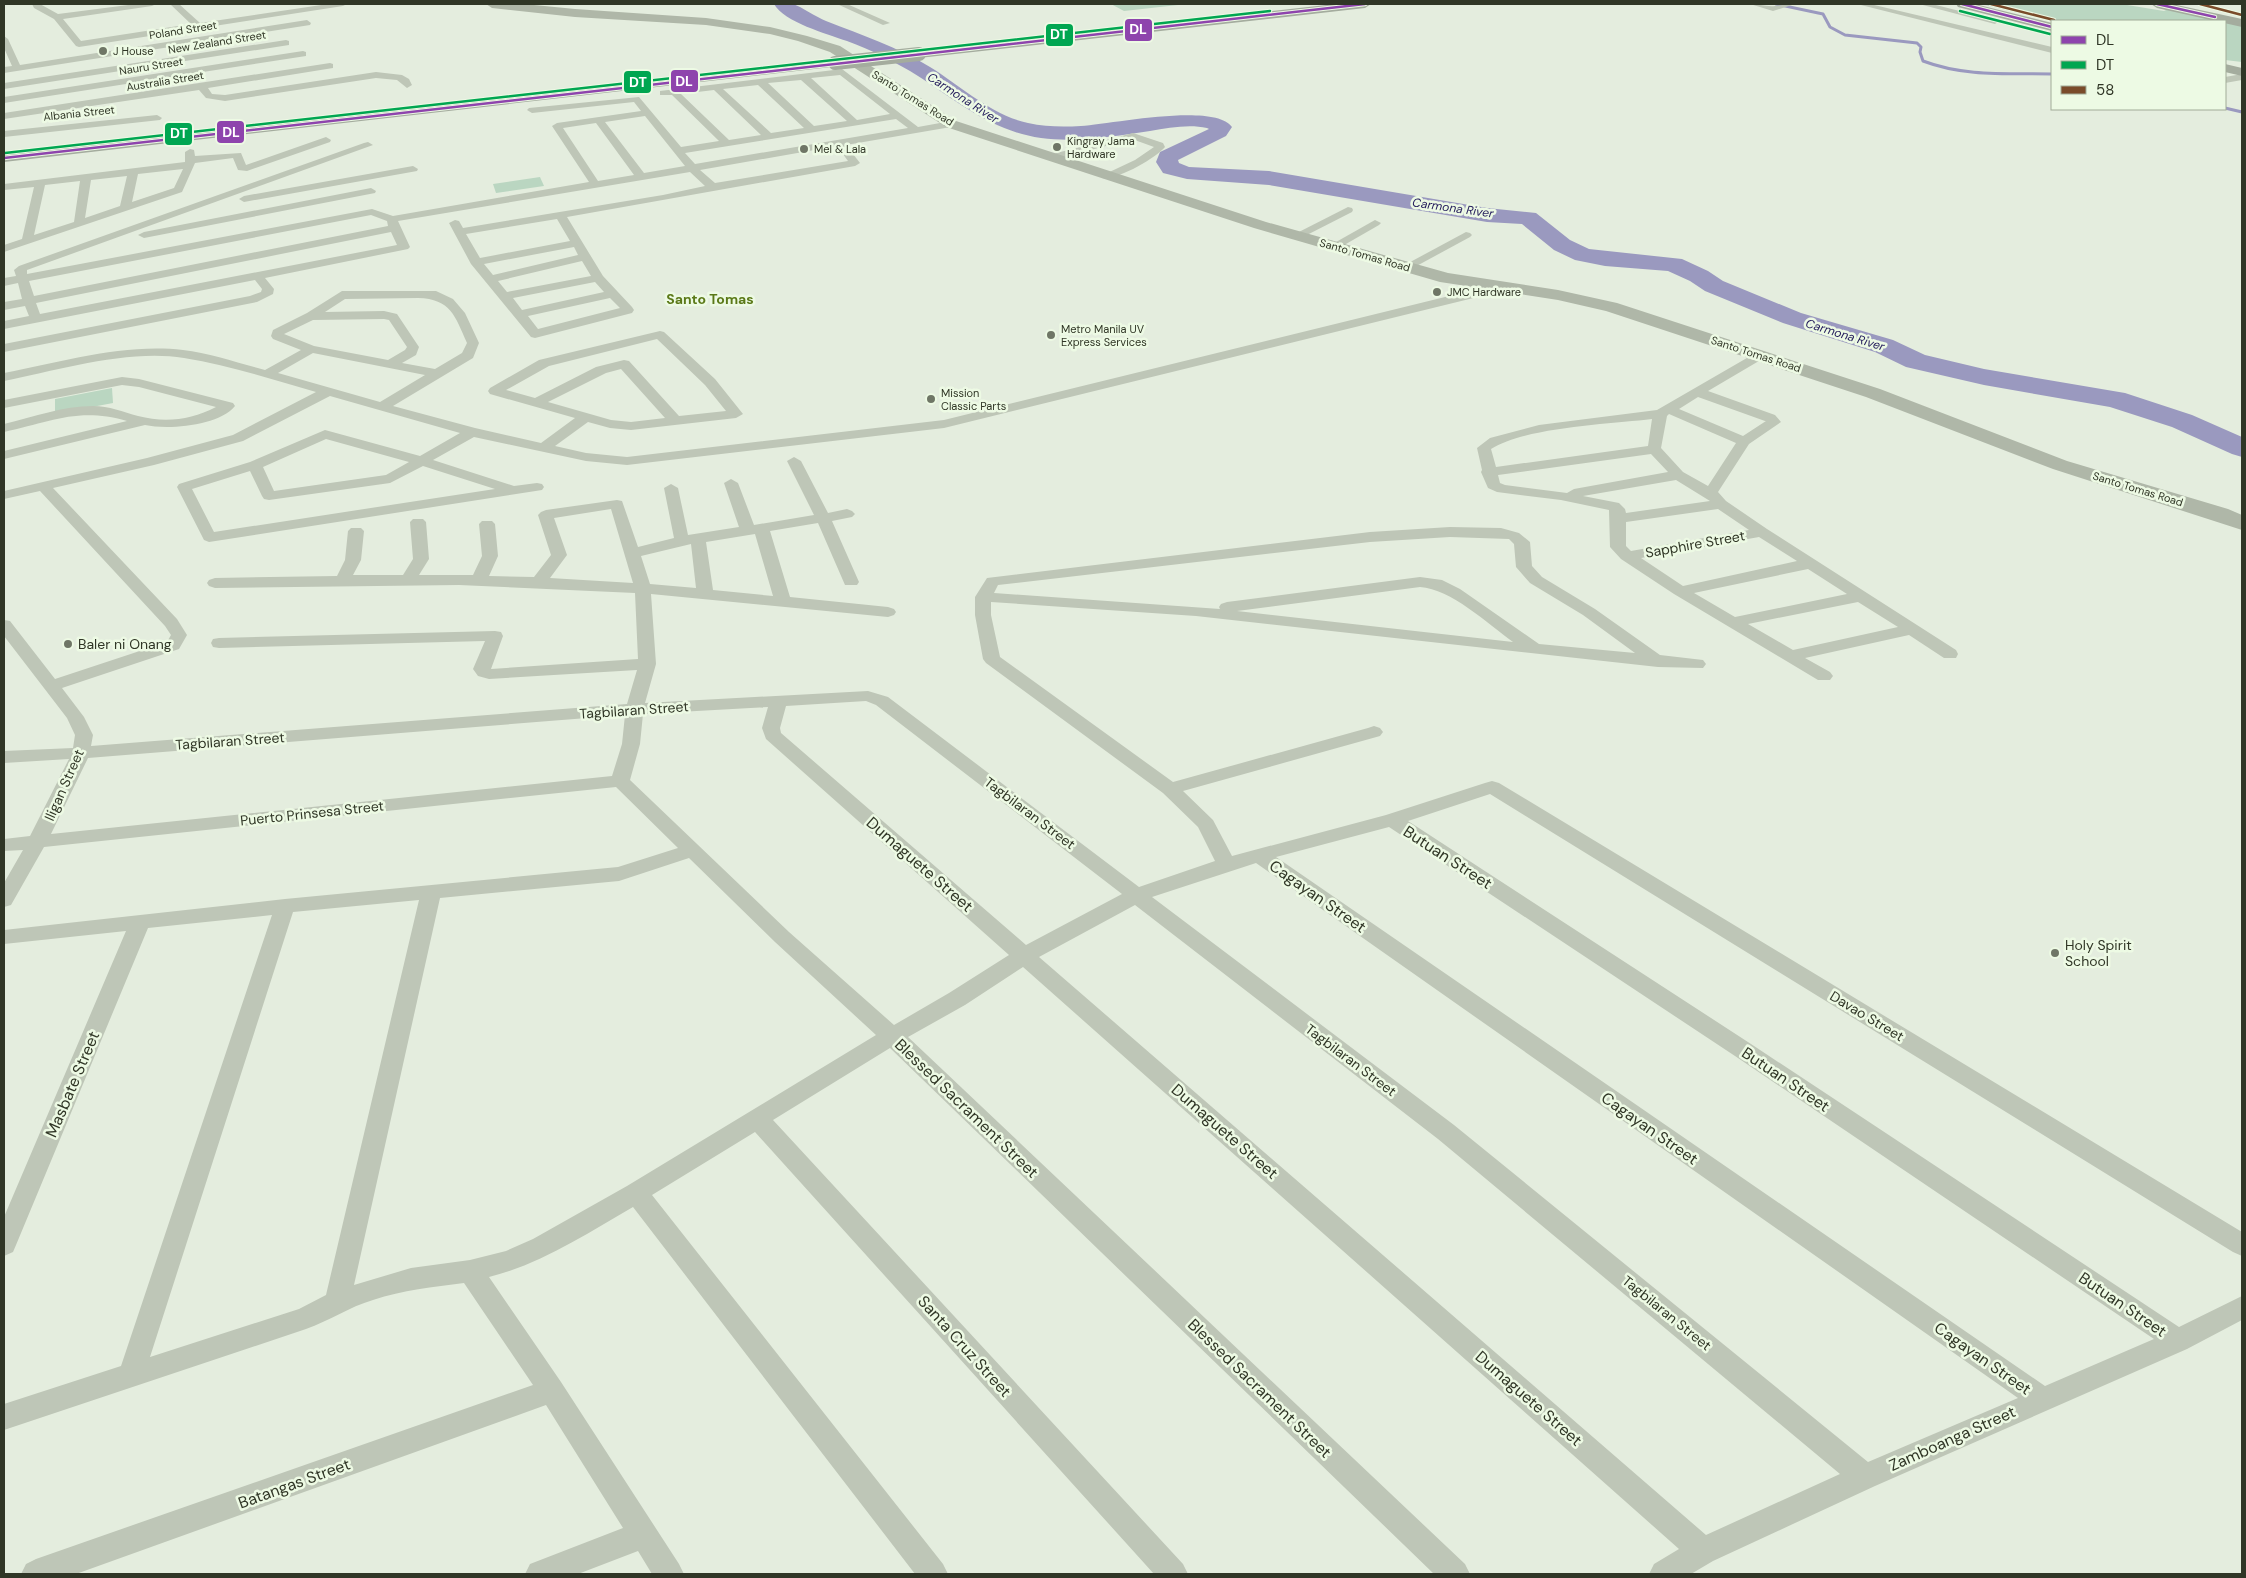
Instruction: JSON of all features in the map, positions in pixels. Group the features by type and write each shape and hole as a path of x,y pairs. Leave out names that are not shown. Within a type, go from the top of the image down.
{"highway":[{"path":"4,146 1269,4"},
{"path":"4,158 1365,4"},
{"path":"1962,4 2051,27"},
{"path":"2157,4 2242,22"},
{"path":"2172,4 2215,17"},
{"path":"2192,4 2242,18"},
{"path":"2209,4 2242,13"},
{"path":"2226,63 2242,64"},
{"path":"2226,68 2242,72"},
{"path":"2226,72 2242,76"}],"street":[{"path":"57,18 118,12 152,4"},
{"path":"174,4 198,26"},
{"path":"246,4 257,17"},
{"path":"39,6 57,18 78,44 136,31 198,26 343,4"},
{"name":"Santo Tomas Road","path":"492,4 576,13 672,17 723,22 746,25 815,41 835,49 951,124 1106,176 1297,236 1446,278 1558,295 1611,307 1873,393 2060,465 2220,514 2242,523"},
{"path":"841,4 886,23"},
{"path":"1754,4 1773,9 1791,4"},
{"path":"1861,4 2051,50"},
{"path":"1923,4 1995,21"},
{"path":"39,6 58,6"},
{"path":"1969,30 2010,16"},
{"name":"Poland Street","path":"4,70 307,23"},
{"path":"284,26 286,43 302,54 341,72"},
{"path":"4,41 8,55 17,68"},
{"name":"New Zealand Street","path":"4,86 286,43"},
{"name":"Nauru Street","path":"4,100 302,54"},
{"name":"Australia Street","path":"4,116 330,66"},
{"path":"663,93 842,72 916,130"},
{"path":"202,86 210,96 225,98 376,75 400,77 406,81 407,85"},
{"path":"2226,80 2242,76"},
{"path":"804,77 854,123"},
{"path":"761,82 812,130"},
{"path":"716,87 769,137"},
{"path":"674,92 726,144"},
{"path":"532,110 636,99 693,169 712,187"},
{"path":"596,186 557,126 647,112"},
{"path":"678,151 898,116"},
{"name":"Albania Street","path":"4,134 157,118"},
{"path":"599,120 642,178"},
{"path":"4,306 450,210 951,124"},
{"path":"371,132 368,144 368,168 372,212"},
{"path":"1053,157 1132,136 1159,145 1160,147 1150,156 1106,176"},
{"path":"4,187 133,172 190,159 232,155 237,156 242,168 247,168 326,140"},
{"path":"36,319 22,279 20,270 23,268 368,144"},
{"path":"459,232 663,198 712,187 855,163 840,144"},
{"path":"4,249 178,190 190,159"},
{"path":"321,185 323,161"},
{"path":"226,196 235,200 321,185 368,168 413,169"},
{"path":"125,208 133,172"},
{"path":"79,224 86,177"},
{"path":"27,241 40,182"},
{"path":"96,241 126,238 371,191"},
{"path":"450,210 475,262 506,296 535,334 628,310 598,278 578,243 558,214"},
{"path":"1297,236 1348,210"},
{"path":"4,282 372,212 393,223 404,247 4,325"},
{"path":"508,224 524,253"},
{"path":"1335,246 1375,224"},
{"path":"1407,267 1466,234"},
{"path":"475,262 578,243"},
{"path":"489,279 586,258"},
{"path":"4,348 253,299 266,294 268,289 258,276"},
{"path":"506,296 598,278"},
{"path":"4,377 102,358 141,353 183,354 267,374 472,432 545,446 586,457 627,461 944,424 1502,287"},
{"path":"383,406 438,374 468,355 473,343 461,316 444,298 436,295 418,294 342,295 311,316 277,333 277,336 311,348 438,374"},
{"path":"520,314 612,294"},
{"path":"311,316 384,315 393,317 413,347 411,352 390,365"},
{"path":"660,336 710,382 736,414 631,426 610,424 536,403 495,391 544,363 613,345 660,336"},
{"path":"267,374 311,348"},
{"path":"1759,355 1728,376 1664,412 1529,431 1497,439 1484,448 1488,472 1493,485 1497,487 1614,506 1618,509 1619,518 1618,546 1627,556 1680,591 1824,676"},
{"path":"536,403 601,370 624,364 676,422"},
{"path":"4,404 122,381 139,383 228,406 208,418 184,424 144,421 112,412 94,410 4,428"},
{"path":"4,495 149,462 238,438 327,392"},
{"path":"1697,392 1774,420 1774,422 1744,442 1710,493"},
{"path":"1664,412 1744,442"},
{"path":"1654,449 1664,412"},
{"path":"545,446 586,417"},
{"path":"4,455 144,421"},
{"path":"255,465 269,496 390,479 472,432"},
{"path":"514,491 422,461 325,434 255,465 184,487 209,537 514,491 537,487"},
{"path":"1488,472 1654,449"},
{"path":"1654,449 1678,474 1710,493 1722,504 1762,532 1950,654"},
{"path":"794,461 824,519 851,582"},
{"path":"1561,496 1678,474"},
{"path":"730,483 754,529 784,602"},
{"path":"43,486 180,635 173,646 52,686"},
{"path":"672,488 682,541"},
{"path":"538,582 559,556 546,515 617,504 643,588 647,664 635,709 631,744 620,781"},
{"path":"1619,518 1722,504"},
{"path":"632,553 698,538 847,514"},
{"path":"408,580 421,559 418,522"},
{"path":"478,581 490,556 487,524"},
{"path":"342,581 353,560 356,531"},
{"path":"1226,864 1206,824 1170,789 992,659 982,615 984,597 993,581 1370,537 1450,532 1501,533 1514,536 1522,542 1524,567 1536,580 1588,612 1658,662"},
{"name":"Sapphire Street","path":"1627,556 1762,532"},
{"path":"698,538 705,594"},
{"path":"1680,591 1812,563"},
{"path":"215,584 408,580 538,582 643,588 888,612"},
{"path":"1196,611 1420,582 1436,583 1454,592 1534,649"},
{"path":"1734,622 1862,596"},
{"path":"984,597 1196,611 1534,649 1658,662 1697,664"},
{"name":"Iligan Street","path":"4,625 75,717 84,735 81,753 37,842 4,900"},
{"path":"1791,656 1913,629"},
{"path":"219,643 495,636 482,669 489,674 647,664"},
{"name":"Tagbilaran Street","path":"4,756 81,753 635,709 868,696 882,701 1446,1132 1865,1476"},
{"name":"Dumaguete Street","path":"779,701 771,728 772,735 1703,1551"},
{"path":"1170,789 1374,732"},
{"name":"Puerto Prinsesa Street","path":"4,845 620,781"},
{"name":"Blessed Sacrament Street","path":"620,781 782,936 892,1036 1455,1574"},
{"name":"Davao Street","path":"1392,820 1492,787 2242,1245"},
{"path":"4,1417 132,1373 306,1318 337,1302 372,1289 411,1279 470,1271 510,1261 542,1248 831,1075 892,1036 957,999 1025,955 1137,895 1226,864 1392,820"},
{"name":"Butuan Street","path":"1392,820 1743,1050 2178,1341"},
{"path":"4,937 285,906 619,874 693,850"},
{"name":"Cagayan Street","path":"1259,855 2042,1399"},
{"path":"337,1302 431,892"},
{"path":"132,1373 285,906"},
{"name":"Masbate Street","path":"4,1245 140,922"},
{"name":"Santa Cruz Street","path":"757,1118 1173,1574"},
{"path":"636,1193 933,1574"},
{"path":"470,1271 552,1390 669,1574"},
{"name":"Zamboanga Street","path":"1664,1574 1703,1551 1865,1476 2178,1341 2242,1307"},
{"name":"Batangas Street","path":"36,1574 552,1390"},
{"path":"540,1574 643,1535"}],"green space":[{"path":"1111,4 1187,4 1124,11"},
{"path":"1981,4 2121,4 2164,11 2168,9 2222,20 2051,20"},
{"path":"2226,21 2242,24 2242,62 2226,60"},
{"path":"540,177 544,186 496,193 493,184"},
{"path":"112,388 113,403 55,414 55,399"}],"waterway":[{"name":"Carmona River","path":"782,4 791,11 821,26 864,41 895,56 922,70 987,113 1004,122 1022,128 1042,132 1068,133 1186,120 1214,123 1222,127 1219,132 1168,157 1167,162 1171,168 1187,173 1269,178 1331,187 1487,215 1528,218 1562,245 1583,255 1605,259 1673,264 1699,276 1714,286 1792,318 1884,346 1916,361 1984,377 2115,399 2182,421 2242,448"},
{"path":"1776,4 1823,14 1830,27 1845,35 1917,43 1921,47 1920,52 1923,61 1939,66 1971,72 2051,74"},
{"path":"2226,108 2242,112"}],"transit line":[{"name":"DL","path":"4,158 1365,4"},
{"name":"DL","path":"1962,4 2051,27"},
{"name":"58","path":"1991,4 2054,20"},
{"name":"DL","path":"2157,4 2215,17"},
{"name":"58","path":"2200,4 2242,15"},
{"name":"DT","path":"5,153 1270,11"},
{"name":"DT","path":"1960,11 2050,34"}],"place":[{"name":"J House","path":"103,51"},
{"name":"Kingray Jama Hardware","path":"1057,147"},
{"name":"Mel & Lala","path":"804,149"},
{"name":"JMC Hardware","path":"1437,292"},
{"name":"Metro Manila UV Express Services","path":"1051,335"},
{"name":"Mission Classic Parts","path":"931,399"},
{"name":"Baler ni Onang","path":"68,644"},
{"name":"Holy Spirit School","path":"2055,953"}],"district":[{"name":"Santo Tomas","path":"710,299"}]}
